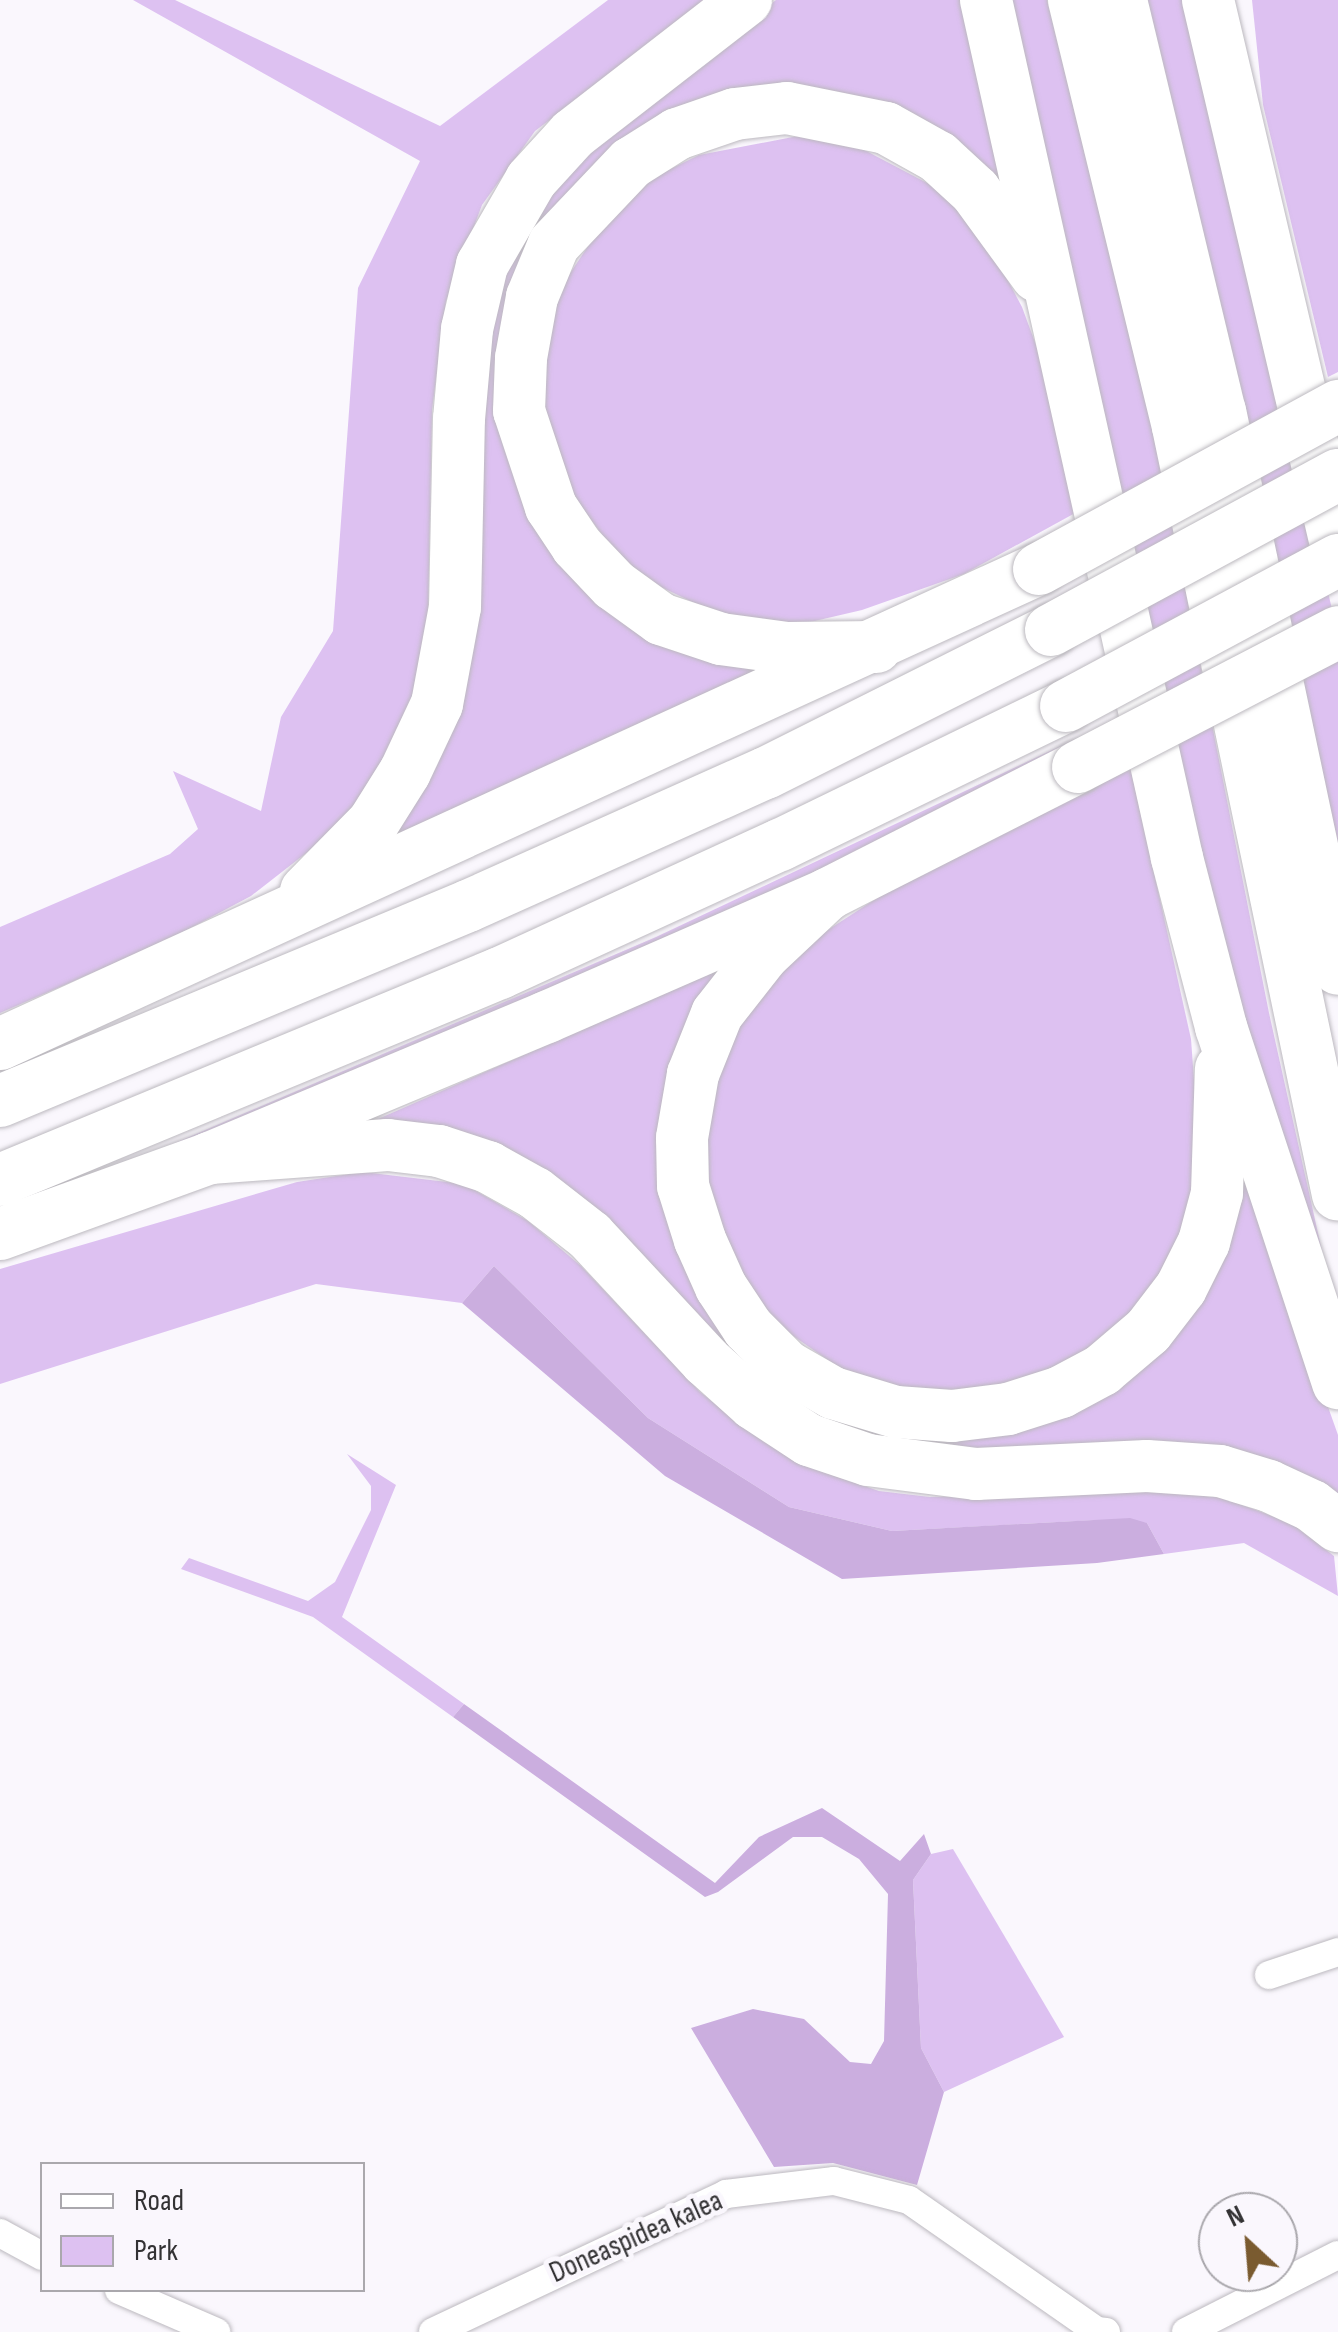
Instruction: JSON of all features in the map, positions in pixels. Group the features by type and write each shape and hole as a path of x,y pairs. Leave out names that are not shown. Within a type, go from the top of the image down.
{"highway":[{"path":"275,918 334,867 373,823 406,772 438,704 455,607 459,419 467,329 482,266 531,180 573,134 746,0"},
{"path":"986,0 1177,858 1222,1027 1338,1383"},
{"path":"1074,0 1178,426 1338,1195"},
{"path":"1121,0 1220,411 1338,970"},
{"path":"0,1180 500,973 780,845 1066,706 1338,556 1208,0"},
{"path":"1236,0 1236,116"},
{"path":"876,646 787,648 721,639 661,619 614,585 576,546 551,507 520,412 521,358 532,297 554,244 631,162 678,134 735,114 787,108 886,128 938,156 975,191 1052,298"},
{"path":"0,1044 1039,569 1338,406"},
{"path":"0,1101 556,867 766,773 1051,630 1338,475"},
{"path":"0,1234 210,1158 828,894 1338,632"},
{"path":"828,894 764,954 717,1014 693,1074 682,1138 684,1186 700,1240 721,1287 748,1328 786,1366 833,1393 896,1412 952,1416 1008,1409 1061,1392 1102,1370 1148,1331 1181,1288 1204,1242 1217,1194 1222,1027"},
{"path":"210,1158 388,1145 439,1151 488,1167 536,1193 590,1236 706,1361 754,1404 809,1440 868,1460 976,1474 1147,1466 1220,1471 1270,1486 1312,1506 1338,1526"}],"street":[{"path":"1269,1975 1338,1952"},
{"name":"Doneaspidea kalea","path":"433,2332 726,2194 834,2181 908,2200 1096,2331 1106,2332"},
{"path":"1186,2332 1338,2255"},
{"path":"124,2292 216,2332"}],"green space":[{"path":"133,0 175,0 440,126 608,0 709,0 535,131 482,205 446,301 432,410 428,620 410,709 373,785 328,836 251,896 168,940 0,1013 0,927 170,854 198,829 173,771 261,811 281,717 333,631 358,288 420,161"},
{"path":"776,0 961,0 1000,178 951,140 824,93 560,206 513,471 730,659 763,674 378,845 431,759 475,351 523,226 602,130"},
{"path":"1002,0 1047,0 1158,451 1269,1013 1328,1278 1247,1051"},
{"path":"1143,0 1186,0 1338,634 1338,844"},
{"path":"1252,0 1338,0 1338,372 1328,377 1263,105"},
{"path":"798,136 853,144 946,193 985,237 1022,307 1040,356 1077,512 964,574 862,610 789,627 726,618 661,587 618,556 577,501 545,433 538,349 567,278 608,216 650,179 699,155"},
{"path":"1073,740 1076,752 663,953 133,1161 656,937"},
{"path":"1131,769 1191,1039 1197,1121 1193,1195 1168,1272 1122,1327 1072,1359 1013,1386 949,1396 877,1386 835,1365 789,1333 761,1307 735,1266 714,1215 704,1144 719,1066 744,1012 797,950 908,878"},
{"path":"717,970 674,1061 663,1128 805,1397 1103,1393 1242,1164 1338,1435 1338,1503 842,1440 662,1293 369,1123"},
{"path":"363,1172 464,1184 528,1221 581,1266 700,1392 764,1442 820,1471 879,1491 930,1497 1158,1491 1223,1498 1291,1523 1334,1556 1338,1596 1244,1543 1164,1554 1147,1523 1097,1520 892,1531 789,1507 648,1418 494,1266 462,1303 316,1284 0,1384 0,1269 297,1182"},
{"path":"347,1454 396,1485 342,1617 464,1704 453,1717 313,1617 181,1569 189,1558 308,1601 335,1582 371,1510 371,1486"},
{"path":"953,1849 1064,2037 944,2092 921,2048 913,1880 931,1854"}],"shaded area":[{"path":"494,1266 648,1418 789,1507 892,1531 1130,1518 1147,1523 1164,1554 1097,1563 842,1579 665,1476 462,1303"},
{"path":"464,1704 715,1883 759,1837 822,1808 900,1861 924,1834 931,1854 913,1880 921,2048 944,2092 917,2185 833,2163 774,2167 691,2028 753,2009 804,2019 850,2062 871,2064 884,2041 888,1894 859,1859 822,1837 793,1837 718,1892 705,1897 453,1717"}]}
